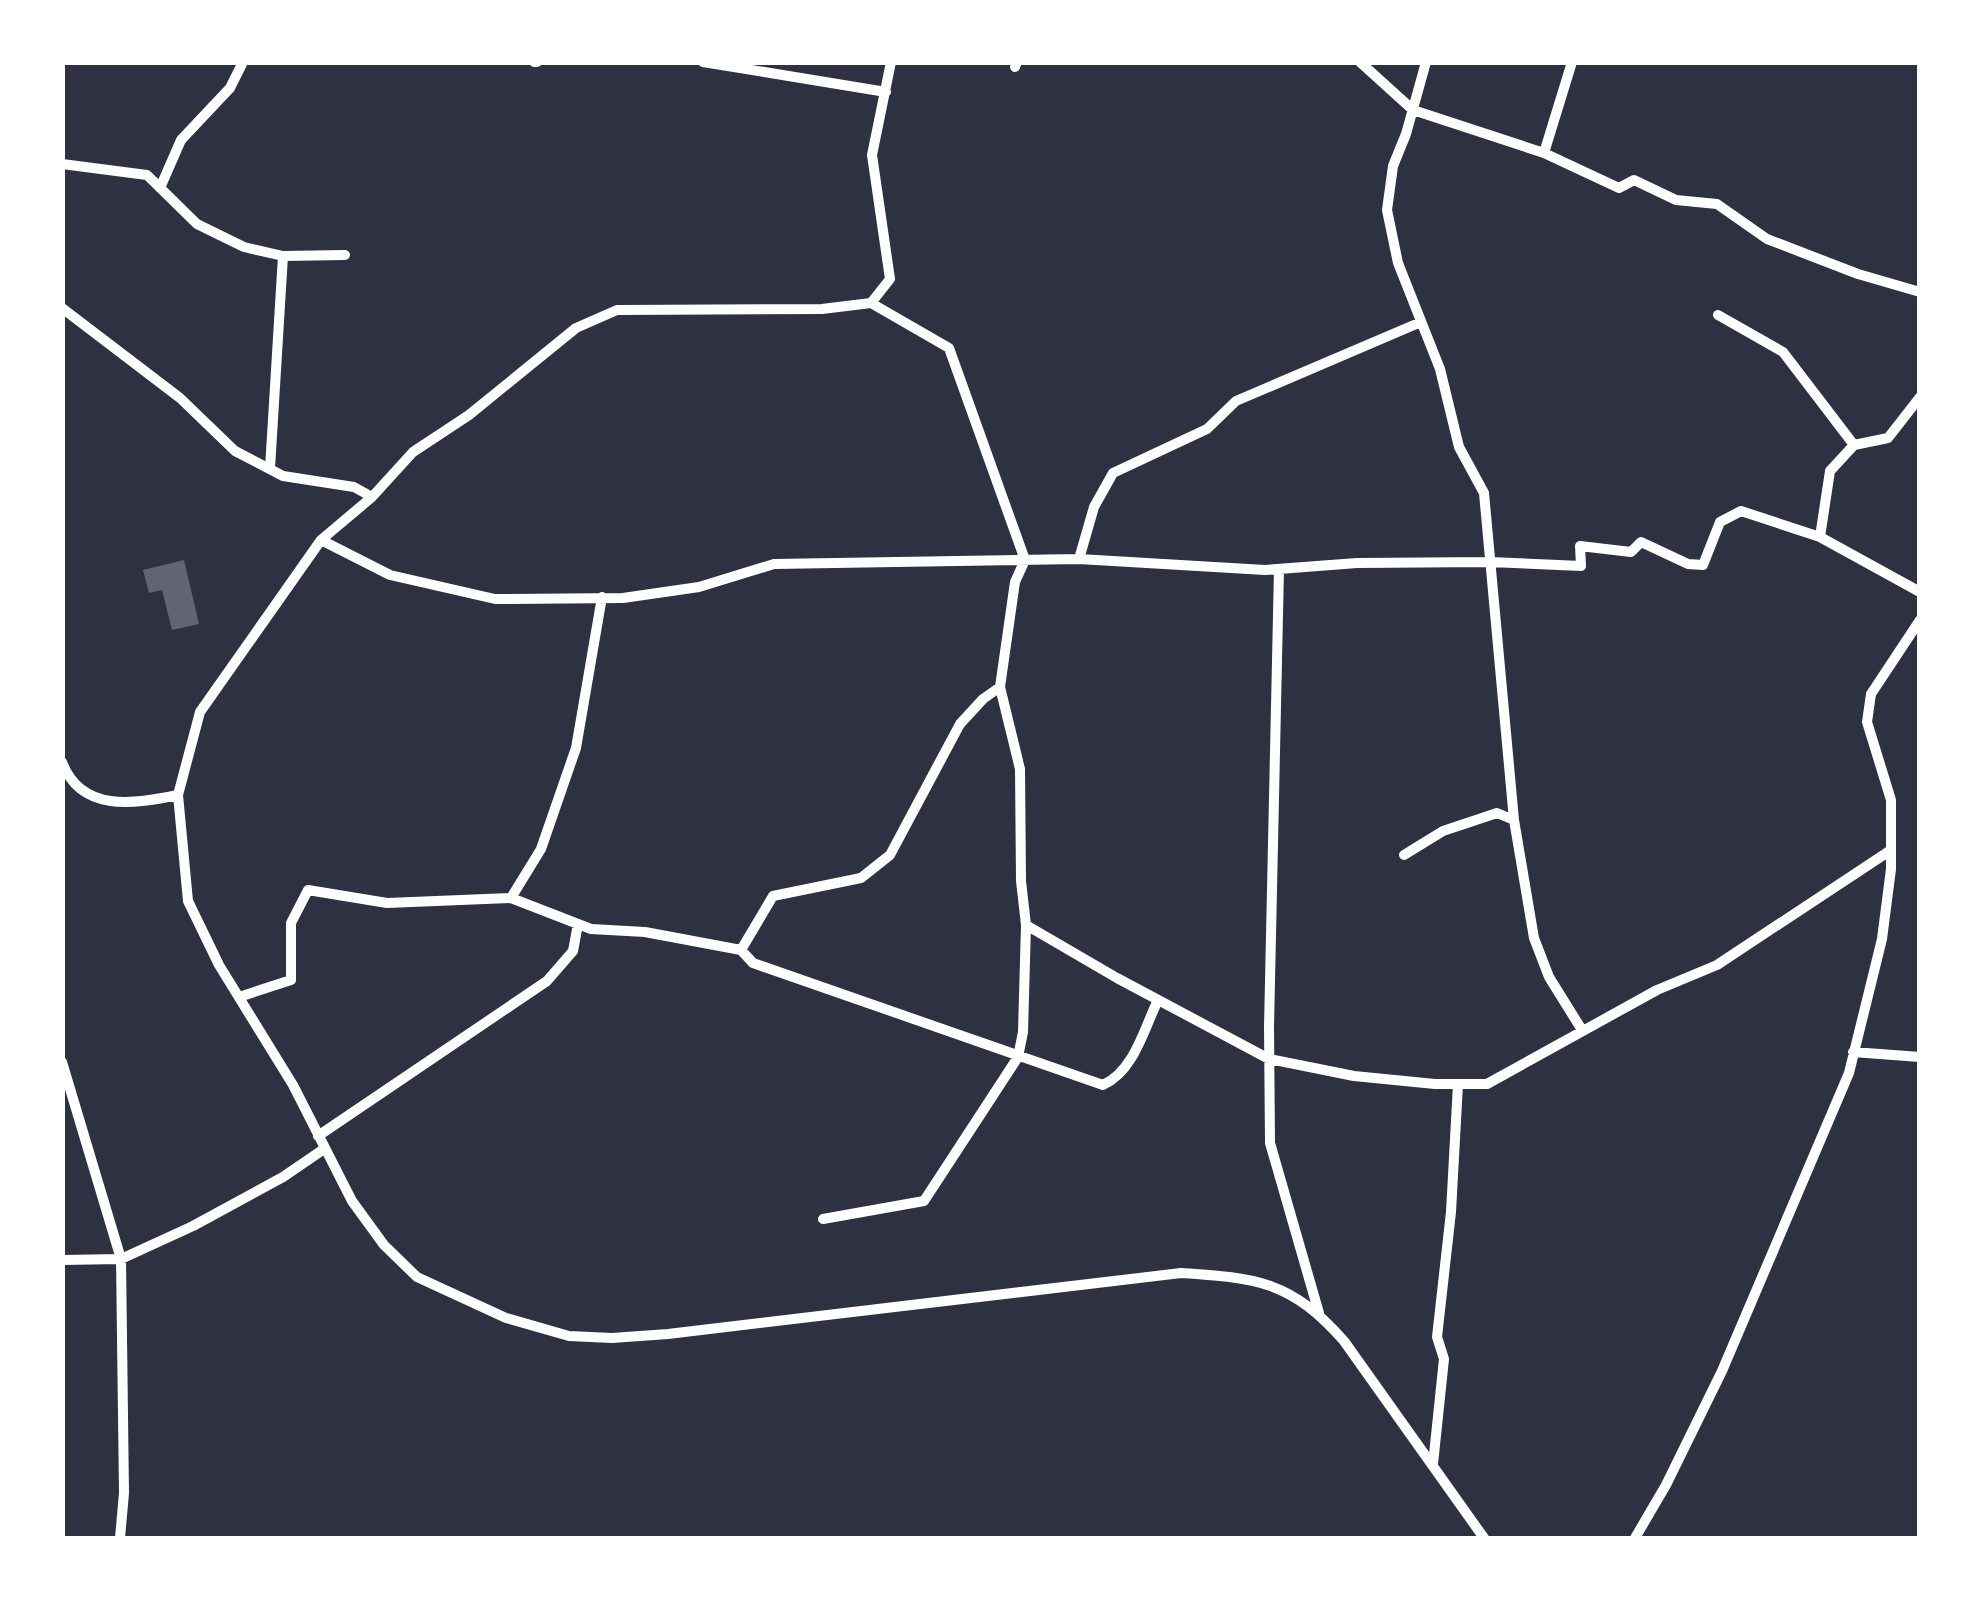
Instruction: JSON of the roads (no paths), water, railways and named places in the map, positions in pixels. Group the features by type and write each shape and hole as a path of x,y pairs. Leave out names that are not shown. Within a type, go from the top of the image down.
{"street":[{"path":"160,188 180,140 230,88 243,62"},
{"path":"703,62 886,92"},
{"path":"871,303 890,279 872,155 891,62"},
{"path":"1360,62 1413,110 1544,153 1619,188 1634,180 1676,200 1717,204 1767,238 1858,274 1920,292"},
{"path":"1426,62 1393,166 1387,210 1398,262 1440,369 1458,446 1484,493 1514,820 1534,938 1549,977 1582,1030"},
{"path":"1544,153 1572,62"},
{"path":"62,164 148,174 197,224 244,247 283,256 346,255"},
{"path":"270,468 283,256"},
{"path":"824,1219 924,1201 1018,1057 1023,1032 1026,924 1021,880 1020,768 1000,687 1016,582 1025,560 949,348 871,303 787,310 616,310 576,328 469,415 413,452 372,498 321,540 200,712 178,796 188,902 367,1223 417,1277 506,1318 569,1336 668,1334 1181,1273 1241,1277 1286,1290 1319,1313 1344,1341 1484,1538"},
{"path":"62,308 180,398 235,452 283,476 354,487 372,498"},
{"path":"1718,315 1784,352 1854,445"},
{"path":"1078,559 1094,507 1113,473 1207,429 1236,401 1422,322"},
{"path":"1820,537 1830,470 1854,445 1888,438 1920,397"},
{"path":"321,540 390,575 495,600 623,598 699,587 774,564 1078,559 1279,569 1357,563 1580,566 1580,546 1631,552 1641,542 1688,564 1703,565 1720,522 1741,511 1820,537 1920,592"},
{"path":"1279,569 1270,1142 1319,1313"},
{"path":"511,898 541,849 576,748 602,597"},
{"path":"1635,1538 1666,1485 1722,1371 1849,1073 1882,939 1891,850 1891,800 1867,722 1871,694 1920,620"},
{"path":"741,950 772,896 861,878 890,855 960,724 1000,687"},
{"path":"62,762 66,781 108,802 145,802 178,796"},
{"path":"1404,855 1443,831 1497,812 1514,820"},
{"path":"1026,924 1039,935 1269,1059 1354,1076 1487,1084 1657,990 1716,965 1891,850"},
{"path":"239,997 291,980 291,924 308,890 387,903 511,898 591,929 646,932 741,950 753,962 1102,1085 1114,1080 1127,1066 1158,1000"},
{"path":"318,1136 547,981 573,952 578,924"},
{"path":"1854,1052 1920,1057"},
{"path":"62,1062 121,1259 124,1494 120,1538"},
{"path":"1432,1464 1444,1359 1437,1338 1451,1212 1458,1084"},
{"path":"62,1260 121,1259 193,1226 324,1150"}]}
